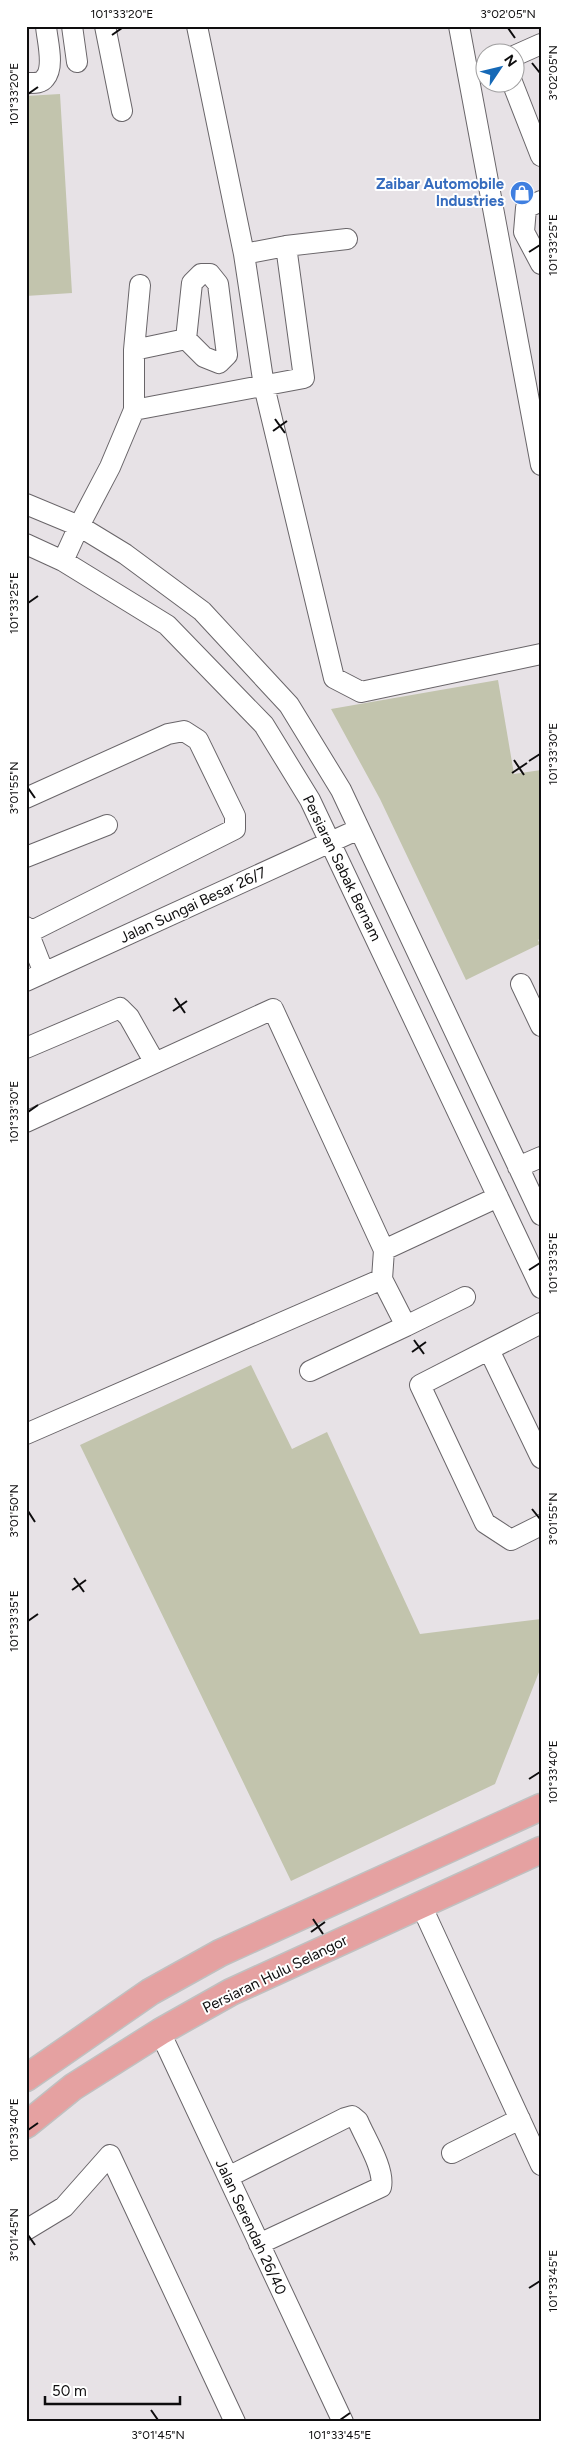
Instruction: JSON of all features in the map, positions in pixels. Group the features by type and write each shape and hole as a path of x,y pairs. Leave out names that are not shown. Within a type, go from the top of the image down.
{"main road":[{"path":"26,2078 51,2058 150,1992 220,1953 541,1807"},
{"name":"Persiaran Hulu Selangor","path":"26,2125 73,2086 160,2032 231,1992 541,1850"}],"street":[{"path":"26,83 39,83 45,79 49,69 46,26"},
{"path":"72,26 77,62"},
{"path":"105,26 122,111"},
{"path":"197,26 244,254 264,386 334,678 361,692 541,654"},
{"path":"459,26 541,465"},
{"path":"524,52 541,44"},
{"path":"516,92 541,156"},
{"path":"541,201 526,208 524,232 541,264"},
{"path":"244,254 347,238"},
{"path":"134,410 304,378 286,246"},
{"path":"63,561 110,467 134,410 134,350 140,285"},
{"path":"134,350 186,339"},
{"name":"Persiaran Sabak Bernam","path":"26,504 79,526 125,554 202,611 289,705 341,790 541,1215"},
{"name":"Persiaran Sabak Bernam","path":"26,544 63,561 167,625 264,724 310,800 541,1288"},
{"path":"26,798 168,734 184,731 198,740 235,816 235,829 27,932 35,977"},
{"path":"26,857 107,824"},
{"name":"Jalan Sungai Besar 26/7","path":"35,977 359,829"},
{"path":"521,984 541,1026"},
{"path":"26,1048 120,1008 129,1017 155,1063"},
{"path":"26,1122 273,1009 384,1250 382,1279 406,1326"},
{"path":"518,1167 541,1157"},
{"path":"384,1250 498,1198"},
{"path":"26,1434 382,1279"},
{"path":"310,1371 465,1297"},
{"path":"541,1323 420,1385 485,1523 512,1540 541,1525"},
{"path":"489,1350 541,1458"},
{"path":"421,1905 541,2165"},
{"name":"Jalan Serendah 26/40","path":"160,2032 343,2422"},
{"path":"228,2177 346,2118 352,2116 358,2121 379,2168 382,2179 381,2187 259,2244"},
{"path":"452,2153 520,2119"},
{"path":"26,2230 64,2208 110,2155 234,2422"}],"green space":[{"path":"60,94 72,293 26,296 26,96"},
{"path":"498,680 514,774 541,770 541,938 538,940 540,944 466,980 380,799 331,709"},
{"path":"251,1365 292,1449 327,1432 420,1634 541,1619 541,1667 495,1784 291,1881 80,1445"}],"place":[{"name":"Zaibar Automobile Industries","path":"522,193"}]}
